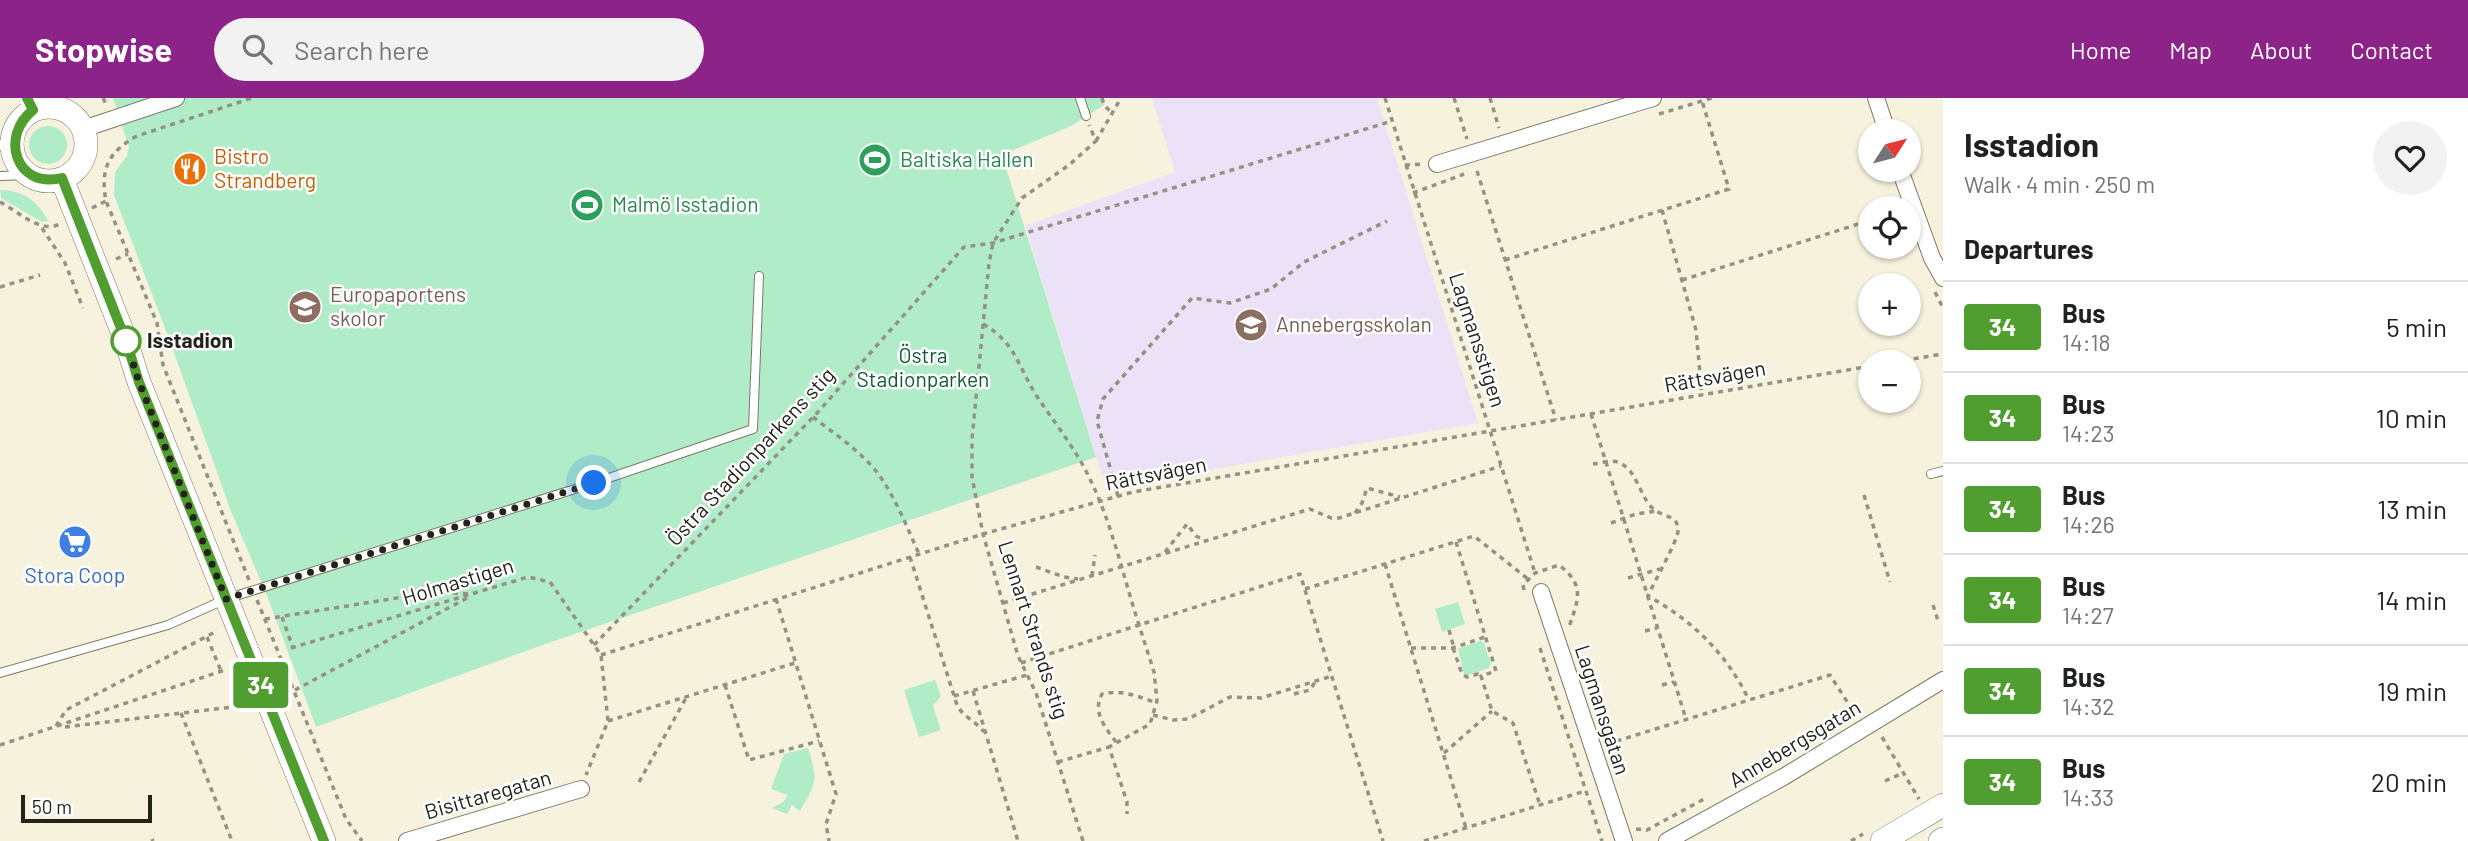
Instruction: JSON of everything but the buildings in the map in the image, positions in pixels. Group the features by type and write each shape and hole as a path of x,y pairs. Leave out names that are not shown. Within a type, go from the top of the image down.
{"main road":[{"path":"30,104 66,111 76,118 83,129 85,152 81,163 62,178 45,181 29,175 13,156 6,140 30,104"},
{"path":"62,178 126,341 139,382 324,841"},
{"path":"1882,841 1943,805"}],"street":[{"path":"83,129 176,98"},
{"path":"1437,164 1653,98"},
{"path":"1876,98 1883,119"},
{"path":"1904,182 1932,258 1943,278"},
{"name":"Lagmansgatan","path":"1541,592 1624,841"},
{"name":"Annebergsgatan","path":"1667,841 1785,776 1943,680"},
{"name":"Bisittaregatan","path":"407,841 451,834 581,789"}],"lane":[{"path":"1080,98 1086,116"},
{"path":"0,176 29,175"},
{"path":"0,673 168,625 226,599 581,487 753,429 759,276"},
{"path":"1931,474 1943,471"}],"path":[{"path":"252,98 137,136 122,144 110,159 103,183 106,201 157,323 163,365 346,819 362,841"},
{"path":"1102,98 1104,105 1112,113"},
{"path":"1096,141 1121,98"},
{"name":"Lagmansstigen","path":"1385,98 1541,592"},
{"path":"1454,98 1472,153"},
{"path":"1490,98 1505,143"},
{"path":"1506,260 1728,189 1702,101"},
{"path":"1086,116 1096,141"},
{"name":"Östra Stadionparkens stig","path":"594,645 813,417 964,247 993,243 1392,121"},
{"name":"Lennart Strands stig","path":"1083,841 1036,694 1021,663 1003,603 983,534 972,464 983,324 993,243 1022,198 1069,165 1096,141"},
{"path":"1477,170 1556,420"},
{"path":"0,202 40,226 52,228 106,201"},
{"path":"1662,210 1696,330 1702,395"},
{"path":"1118,496 1097,421 1103,399 1192,298 1230,303 1271,289 1304,262 1387,221"},
{"path":"1682,280 1858,224"},
{"path":"40,226 65,263 83,308"},
{"path":"116,259 128,254"},
{"path":"0,287 40,275"},
{"path":"983,324 996,331 1016,355 1035,393 1088,475 1100,501 1154,672 1157,703 1150,724 1109,747 1058,762"},
{"path":"1921,358 1943,354"},
{"name":"Rättsvägen","path":"601,655 983,534 1118,496 1858,368"},
{"path":"1591,414 1686,719"},
{"path":"813,417 859,454 879,475 897,504 919,554"},
{"path":"1593,464 1614,461 1627,468 1656,511"},
{"path":"1003,603 1310,509 1331,518 1355,513 1501,466"},
{"path":"1355,513 1367,488 1402,498"},
{"path":"1864,495 1891,582"},
{"path":"1611,523 1656,511 1667,514 1676,522 1678,531 1675,543 1648,596"},
{"path":"1163,554 1187,524 1196,536 1206,541"},
{"path":"1305,589 1474,536 1528,579"},
{"path":"1449,630 1462,674 1467,677 1478,674 1481,676 1496,671 1456,542"},
{"path":"1092,576 1095,555"},
{"path":"910,557 961,713 984,732"},
{"path":"1385,564 1466,828"},
{"path":"1526,600 1523,585 1535,573 1559,565 1572,575 1577,590 1578,607 1569,625 1573,638"},
{"path":"1036,567 1064,577 1081,579"},
{"path":"1628,578 1660,569"},
{"path":"1021,663 1300,574 1383,841"},
{"name":"Holmastigen","path":"282,617 292,648 528,577 550,582 601,655"},
{"path":"265,619 435,592 475,594"},
{"path":"294,690 475,594"},
{"path":"1648,596 1677,612 1700,632 1739,678 1749,700"},
{"path":"776,599 836,794 826,824 829,841"},
{"path":"1933,605 1939,624"},
{"path":"1645,631 1657,628"},
{"path":"55,728 66,710 217,631"},
{"path":"0,745 223,670 207,636"},
{"path":"1411,648 1454,648 1485,637"},
{"path":"1538,639 1602,841"},
{"path":"581,789 608,721 601,655"},
{"path":"608,721 795,663"},
{"path":"954,696 1027,674"},
{"path":"1604,745 1830,675 1856,716 1866,710 1920,801"},
{"path":"1153,715 1174,720 1188,719 1230,697 1261,698 1332,676"},
{"path":"1481,676 1492,711 1513,723 1540,805"},
{"path":"1662,685 1674,681"},
{"path":"1294,694 1310,690 1315,682"},
{"path":"725,685 749,760 819,741"},
{"path":"973,691 1018,841"},
{"path":"1116,742 1099,713 1098,705 1102,694 1131,694 1157,703"},
{"path":"639,782 687,696"},
{"path":"55,728 244,705 271,709"},
{"path":"1443,753 1492,711"},
{"path":"181,713 232,841"},
{"path":"1109,747 1127,803 1127,814"},
{"path":"1885,781 1903,773"},
{"path":"1424,841 1585,791"},
{"path":"1632,823 1636,830 1647,830 1707,798"}],"shaded area":[{"name":"Annebergsskolan","path":"1152,98 1377,98 1478,423 1106,488 1025,226 1175,172"}],"green space":[{"name":"Östra Stadionparken","path":"113,98 1102,98 1104,105 1071,126 1002,155 1096,457 551,642 316,727 266,593 232,514 114,195 115,172 127,156 129,147"},
{"path":"48,126 61,132 67,145 61,158 48,164 35,158 29,145 35,132"},
{"path":"0,190 16,192 29,198 40,208 48,221 42,222 1,198"},
{"path":"1458,602 1465,624 1442,632 1435,609"},
{"path":"1480,641 1484,643 1491,664 1489,668 1464,674 1458,649"},
{"path":"935,680 941,696 933,706 941,730 919,737 904,690"},
{"path":"808,748 814,781 800,811 792,805 787,814 772,808 783,802 788,795 771,789 784,754"}],"bus line":[{"name":"34","path":"27,98 33,110 17,124 11,144 13,156 22,169 36,179 45,181 62,178 126,341 139,382 324,841"}],"place":[{"name":"Baltiska Hallen","path":"875,160"},
{"name":"Bistro Strandberg","path":"190,169"},
{"name":"Malmö Isstadion","path":"587,205"},
{"name":"Europaportens skolor","path":"305,307"},
{"name":"Annebergsskolan","path":"1251,325"},
{"name":"Isstadion","path":"126,341"},
{"name":"Stora Coop","path":"75,542"}],"route":[{"path":"126,341 139,382 226,599 594,483"}]}
